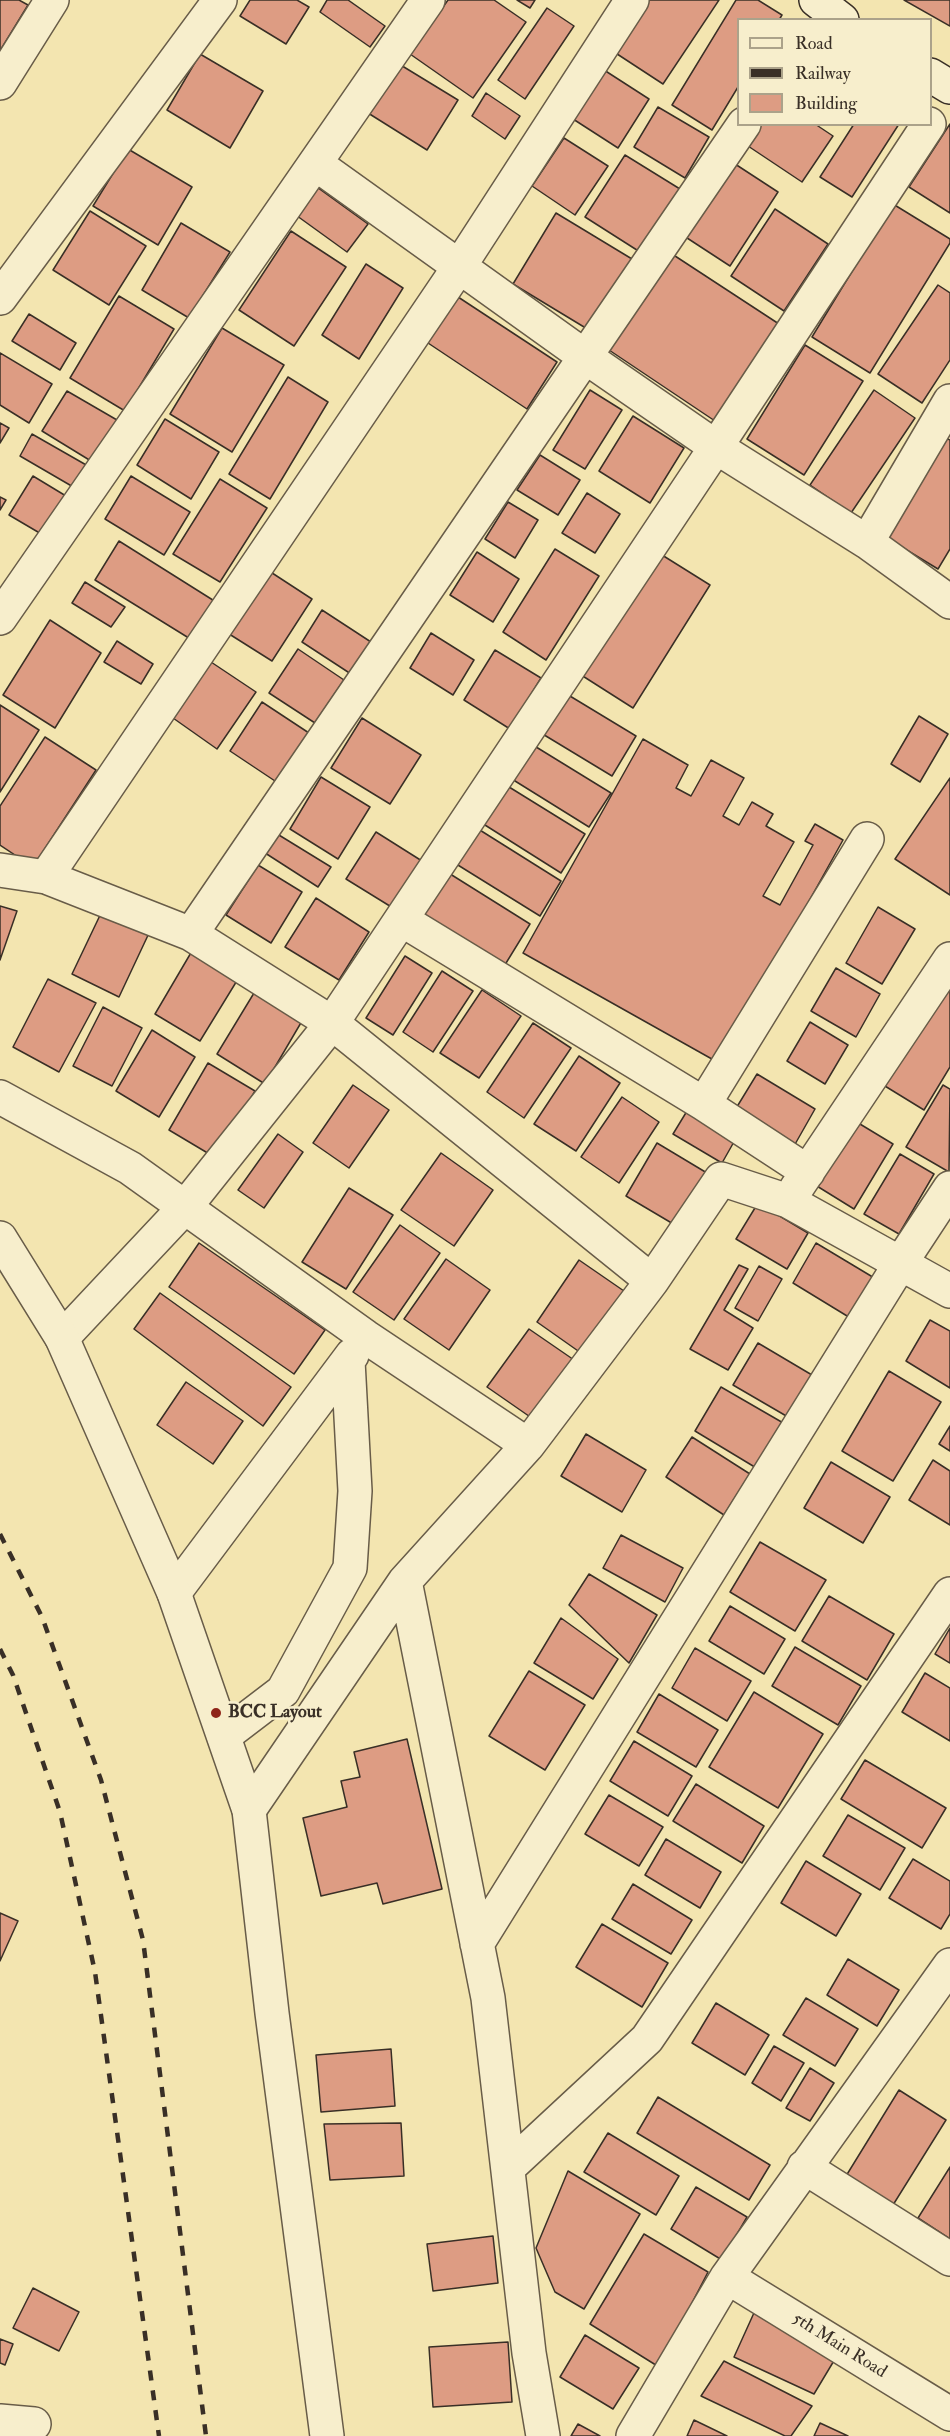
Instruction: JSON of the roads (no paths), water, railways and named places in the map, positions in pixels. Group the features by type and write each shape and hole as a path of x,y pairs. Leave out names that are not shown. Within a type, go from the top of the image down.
{"street":[{"path":"0,83 52,0"},
{"path":"0,298 220,0"},
{"path":"0,618 428,0"},
{"path":"46,877 459,267 632,0"},
{"path":"932,76 950,87"},
{"path":"932,120 950,92"},
{"path":"191,934 587,358 743,126"},
{"path":"62,1338 186,1206 332,1023 928,126"},
{"path":"316,164 587,358 716,447 867,542 950,602"},
{"path":"867,542 950,401"},
{"path":"704,1104 867,839"},
{"path":"0,870 46,877 191,934 332,1023 652,1281"},
{"path":"402,920 704,1104 808,1172"},
{"path":"788,1201 950,959"},
{"path":"0,1097 130,1168 186,1206 357,1349 528,1445"},
{"path":"249,1810 405,1581 528,1445 652,1281 721,1179 788,1201 950,1291"},
{"path":"477,1944 900,1264 950,1188"},
{"path":"0,1238 62,1338 174,1593 249,1810 273,2025 327,2436"},
{"path":"174,1593 357,1349"},
{"path":"224,1736 283,1691 350,1568 355,1491 357,1349"},
{"path":"405,1581 488,1998 529,2353 543,2436"},
{"path":"508,2168 647,2039 950,1594"},
{"path":"633,2436 727,2277 950,1965"},
{"path":"804,2167 950,2259"},
{"name":"5th Main Road","path":"727,2277 950,2414"},
{"path":"941,2436 950,2420"},
{"path":"0,2421 34,2424"}],"railway":[{"path":"0,1534 42,1617 101,1780 143,1940 206,2436"},
{"path":"0,1649 13,1675 60,1812 95,1972 159,2436"}],"place":[{"name":"BCC Layout","path":"216,1713"}]}
